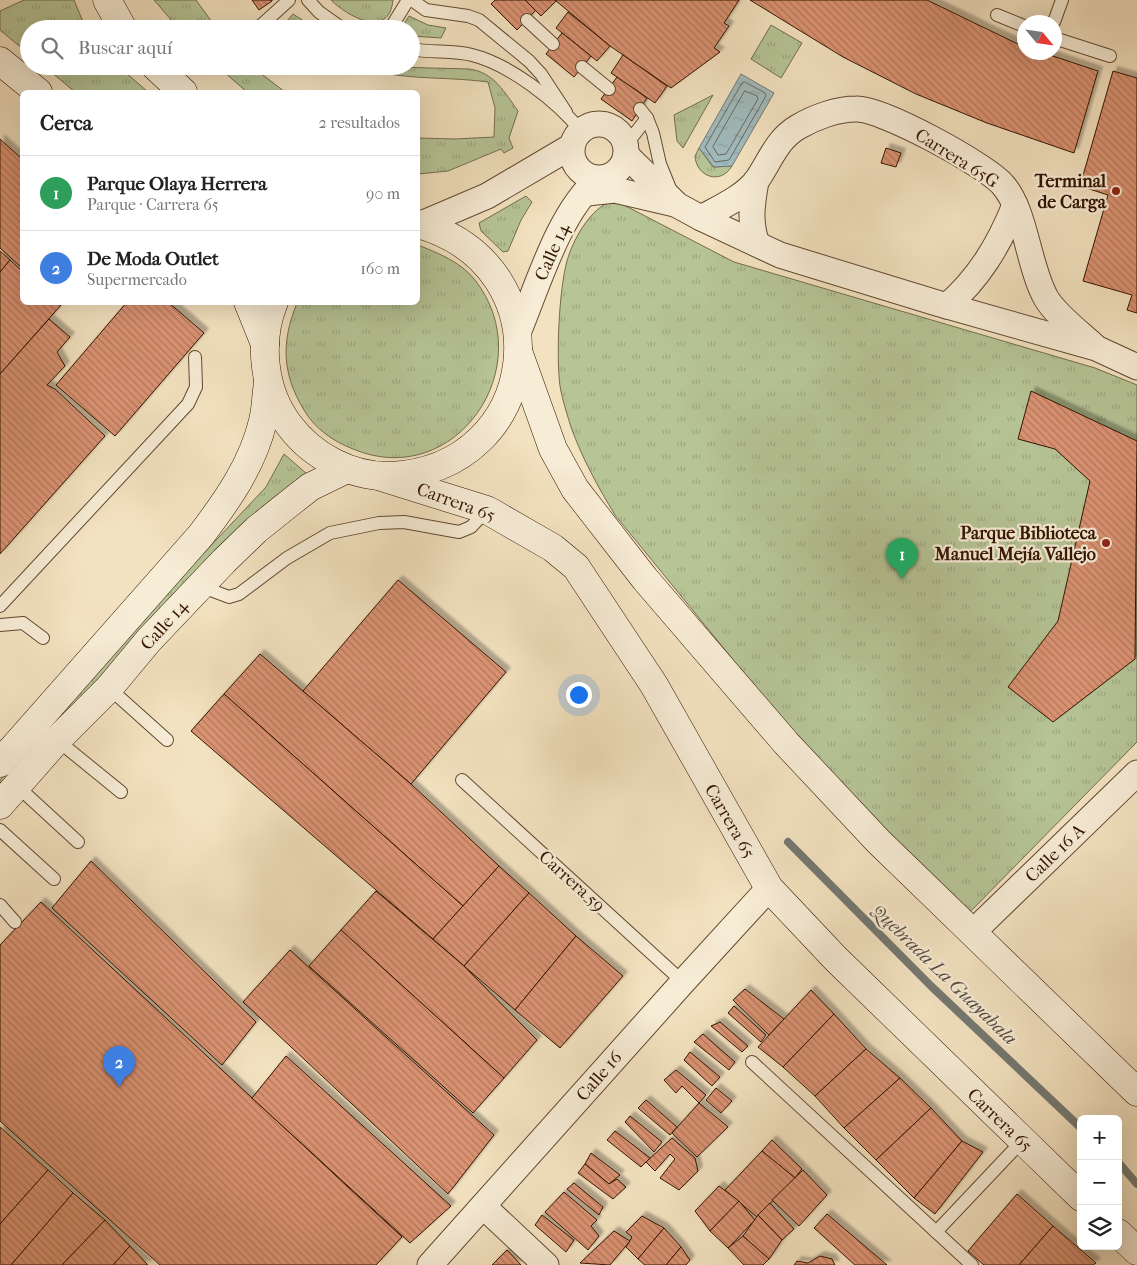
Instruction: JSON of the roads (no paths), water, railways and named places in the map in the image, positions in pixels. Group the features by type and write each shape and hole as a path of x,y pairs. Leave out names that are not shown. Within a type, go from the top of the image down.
{"main road":[{"path":"107,0 118,20"},
{"path":"0,61 36,90"},
{"path":"165,75 181,90"},
{"path":"420,225 448,235 474,252 496,275 510,302 518,343 554,449 575,488 645,579 786,743 878,841 972,933 1132,1081"},
{"path":"249,305 265,344"},
{"path":"273,305 265,344 268,381 276,403 288,424 303,442 322,456 347,469 378,476 413,475 446,464 475,445 498,419 513,388 518,343"},
{"name":"Calle 14","path":"3,752 201,535 222,508 253,452 264,420 268,381"},
{"name":"Calle 14","path":"8,795 57,740 109,688 149,640 256,530 310,487 347,469"},
{"name":"Carrera 65","path":"378,476 487,510 553,548 576,567 654,685 769,888 836,959 1077,1194"},
{"path":"1122,1237 1137,1251"}],"street":[{"name":"Carrera 65G","path":"700,218 733,200 756,181 777,145 797,127 823,115 857,108 876,112 890,117 972,163 1003,185 1015,205 1037,279 1047,300 1096,348"},
{"path":"420,223 487,196 573,130 597,124 606,125 615,129 626,150 622,165 616,172 590,187"},
{"path":"573,130 572,155 594,191 615,190 677,205"},
{"name":"Carrera 65G","path":"626,150 677,205 756,244 792,259 947,306 1096,348 1137,367"},
{"name":"Carrera 65G","path":"756,181 751,212 751,228 756,244"},
{"name":"Calle 14","path":"518,343 561,229 590,187"},
{"path":"947,306 962,293 987,262 1004,232 1015,205"},
{"name":"Calle 16 A","path":"972,933 1137,773"},
{"name":"Calle 16","path":"430,1265 682,982 769,888"},
{"path":"483,1206 546,1265"}],"lane":[{"path":"267,20 289,0"},
{"path":"308,0 330,20"},
{"path":"396,20 410,0 426,10 468,16 479,20 529,61 540,74 573,130"},
{"path":"1057,15 1062,0"},
{"path":"996,15 1017,23"},
{"path":"528,20 553,44"},
{"path":"1062,41 1110,56"},
{"path":"420,50 470,54 493,61 516,75 573,130"},
{"path":"582,67 609,89"},
{"path":"626,150 644,114 654,133 660,164 677,205"},
{"path":"0,606 188,404 196,387 195,357"},
{"path":"200,586 229,597 239,594 287,558 330,533 370,524 404,522 459,532 471,527 487,510"},
{"path":"0,625 24,623 43,638"},
{"path":"109,688 167,740"},
{"path":"57,740 121,792"},
{"name":"Carrera 59","path":"462,780 682,982"},
{"path":"8,795 78,842"},
{"path":"0,830 54,879"},
{"path":"0,905 16,922"},
{"path":"752,1062 972,1265"},
{"path":"936,1232 1022,1141"}],"water":[{"path":"741,74 774,93 732,166 714,167 699,148"}],"waterway":[{"name":"Quebrada La Guayabala","path":"788,842 931,986 1077,1124"},
{"name":"Quebrada La Guayabala","path":"1122,1167 1137,1184"}],"place":[{"name":"Terminal de Carga","path":"1116,191"},
{"name":"Parque Biblioteca Manuel Mejía Vallejo","path":"1106,543"},
{"name":"Parque Olaya Herrera","path":"902,579"},
{"name":"De Moda Outlet","path":"119,1087"}]}
